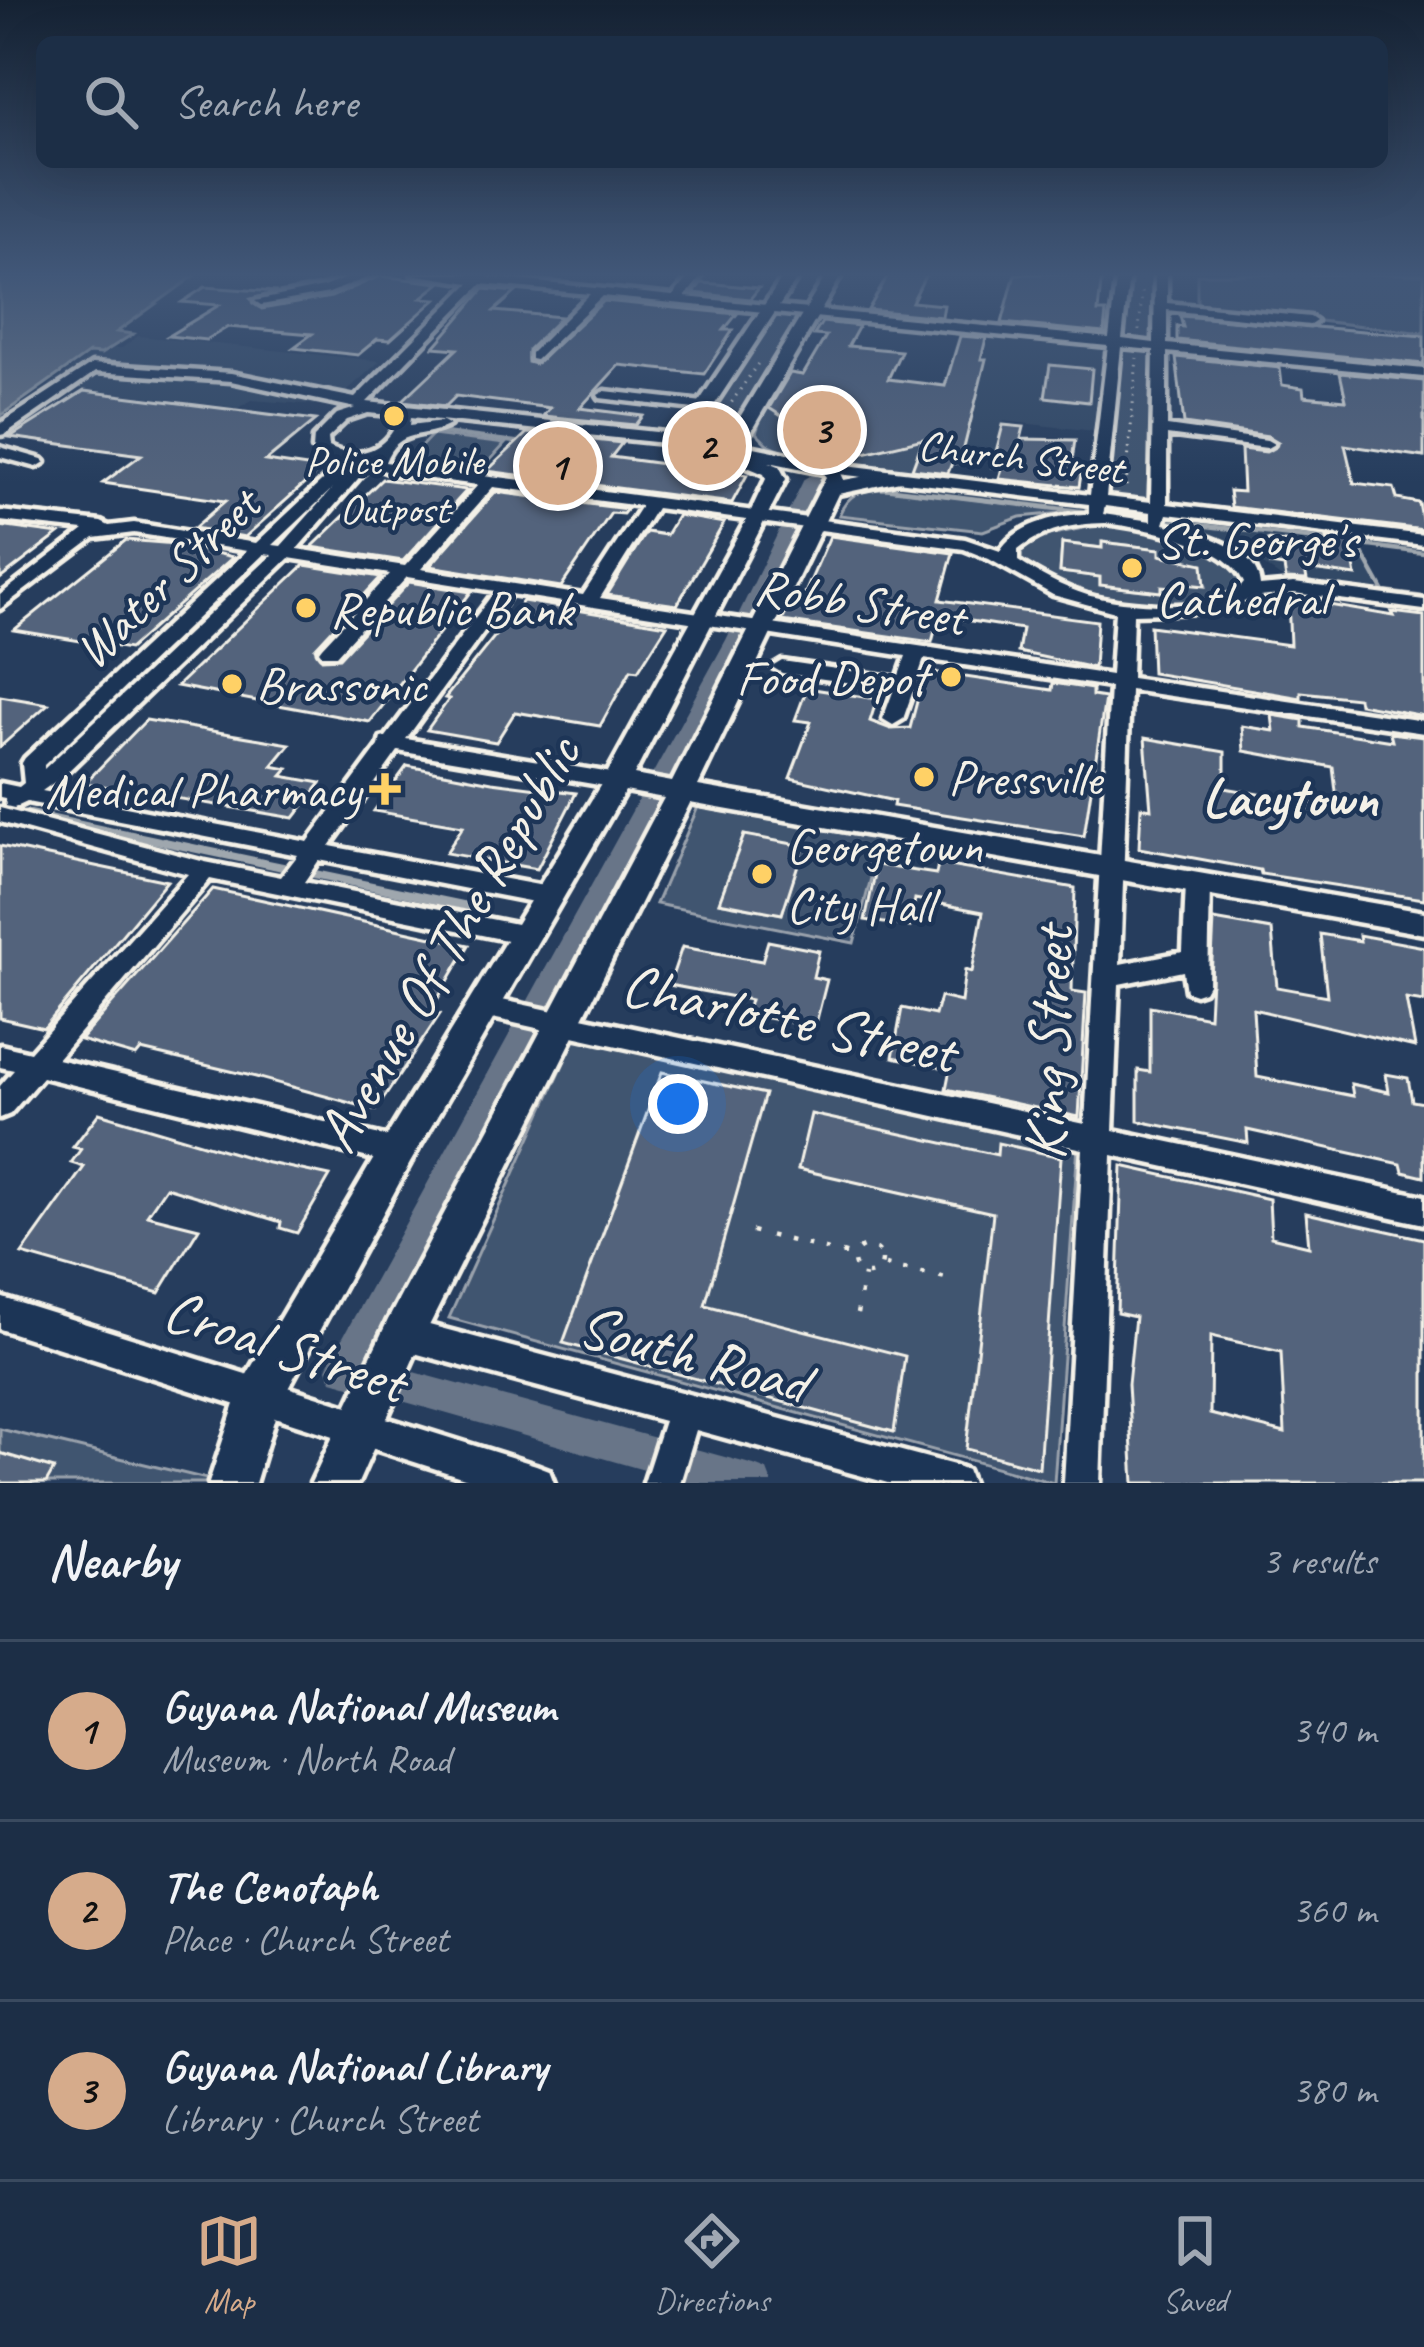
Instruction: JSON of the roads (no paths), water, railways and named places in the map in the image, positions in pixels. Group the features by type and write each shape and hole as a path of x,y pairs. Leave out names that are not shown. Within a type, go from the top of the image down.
{"main road":[{"path":"746,343 703,406 690,448 733,452 824,474"},
{"path":"733,452 793,343"},
{"path":"733,452 774,475 794,468 893,477"},
{"path":"334,1483 552,1021 810,524 824,474"},
{"name":"Avenue Of The Republic","path":"232,1483 258,1399 397,1152 498,1010 526,935 623,782 712,621 762,518 774,475"},
{"path":"623,782 1424,923"}],"street":[{"path":"420,343 362,406 321,437 321,448 338,457 375,454 375,462 383,467 965,544 1009,561 1063,592 1124,608 1178,610 1294,588 1424,605"},
{"path":"536,356 547,343"},
{"path":"1096,512 1116,343"},
{"path":"1118,343 1424,373"},
{"path":"1159,519 1160,343"},
{"path":"0,431 92,368 230,377 362,406 690,448"},
{"path":"605,394 703,406"},
{"path":"397,411 405,419 402,431 454,425 690,448"},
{"path":"1158,423 1267,444"},
{"name":"Water Street","path":"0,814 28,784 33,763 122,694 285,552 402,431"},
{"path":"0,452 37,462"},
{"name":"Water Street","path":"122,694 342,471 345,465 338,457"},
{"name":"Church Street","path":"893,477 1096,512 1124,506 1159,519 1424,540"},
{"path":"329,651 489,482"},
{"path":"589,599 651,503"},
{"path":"1009,561 1009,548 1029,533 1096,512 1159,519 1240,562 1253,583 1250,593"},
{"path":"0,516 261,549"},
{"path":"0,604 89,534 112,528"},
{"name":"Robb Street","path":"261,549 753,628 1424,727"},
{"path":"287,887 388,743 507,587"},
{"name":"King Street","path":"1082,1483 1124,608"},
{"path":"893,719 916,652"},
{"path":"782,667 905,685"},
{"path":"388,743 623,782"},
{"path":"28,784 312,850 549,896"},
{"path":"0,814 205,870 526,935"},
{"path":"0,1106 205,870"},
{"path":"1104,977 1195,972 1198,884"},
{"name":"Charlotte Street","path":"498,1010 1424,1210"},
{"path":"0,1055 397,1152"},
{"name":"Croal Street","path":"0,1313 258,1399 536,1483"},
{"name":"South Road","path":"392,1358 954,1483"},
{"path":"662,1483 681,1422"}],"waterway":[{"path":"436,432 523,443"},
{"path":"812,479 833,482"},
{"path":"754,1483 344,1369 735,640 812,479"},
{"path":"869,486 1333,541"},
{"path":"1346,543 1424,553"},
{"path":"1359,547 1384,592 1424,597"},
{"path":"26,812 126,834"},
{"path":"117,832 126,834"},
{"path":"126,834 292,869"},
{"path":"126,834 131,835"},
{"path":"305,872 477,908"}],"place":[{"name":"Police Mobile Outpost","path":"394,416"},
{"name":"Guyana National Library","path":"822,430"},
{"name":"The Cenotaph","path":"707,446"},
{"name":"Guyana National Museum","path":"558,466"},
{"name":"St. George's Cathedral","path":"1132,568"},
{"name":"Republic Bank","path":"306,608"},
{"name":"Food Depot","path":"951,677"},
{"name":"Brassonic","path":"232,684"},
{"name":"Pressville","path":"924,777"},
{"name":"Medical Pharmacy","path":"385,789"},
{"name":"Georgetown City Hall","path":"762,874"}],"district":[{"name":"Lacytown","path":"1290,797"}]}
